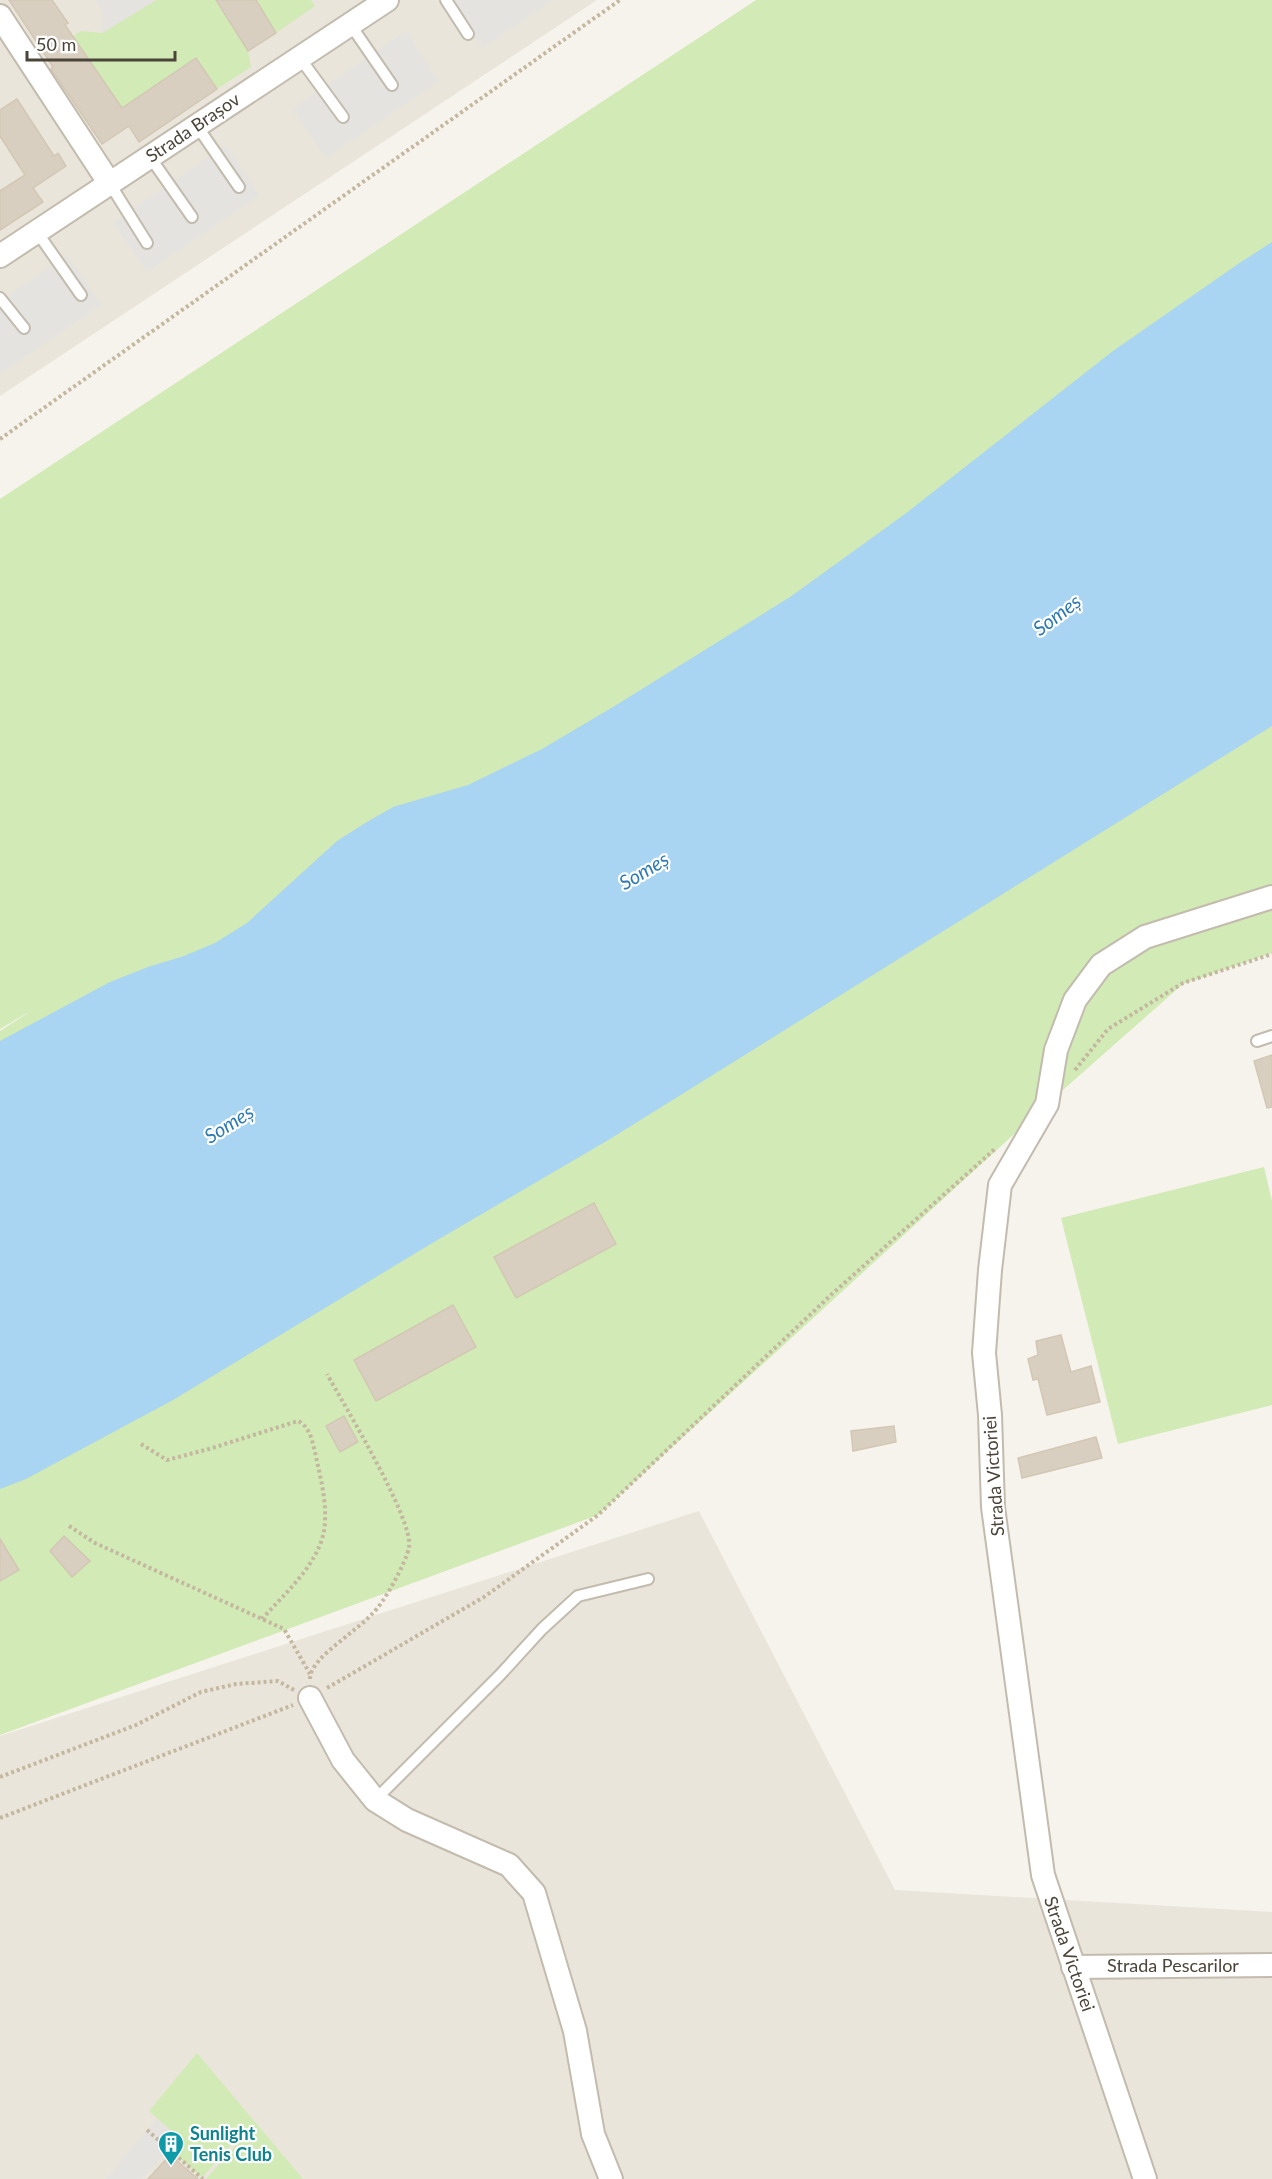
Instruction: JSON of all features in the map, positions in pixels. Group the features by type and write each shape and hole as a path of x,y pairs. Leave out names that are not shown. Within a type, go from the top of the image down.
{"street":[{"name":"Strada Brașov","path":"0,256 387,0"},
{"path":"0,16 110,184"},
{"name":"Strada Victoriei","path":"1145,2179 1043,1875 993,1507 990,1414 984,1353 990,1270 1000,1185 1047,1104 1056,1050 1075,1000 1101,964 1145,937 1272,897"},
{"path":"309,1698 343,1760 375,1800 407,1821 509,1865 534,1893 575,2031 593,2134 611,2179"},
{"name":"Strada Pescarilor","path":"1073,1967 1272,1965"}],"lane":[{"path":"446,0 468,34"},
{"path":"350,24 392,85"},
{"path":"300,58 343,117"},
{"path":"197,126 239,187"},
{"path":"150,157 192,217"},
{"path":"110,184 147,243"},
{"path":"37,232 81,295"},
{"path":"0,298 24,328"},
{"path":"1257,1041 1272,1036"},
{"path":"375,1800 500,1675 542,1629 578,1596 648,1579"}],"path":[{"path":"0,439 620,0"},
{"path":"1074,1070 1108,1029 1183,983 1272,954"},
{"path":"0,1818 309,1698 484,1598 598,1515 832,1294 1002,1143"},
{"path":"310,1674 323,1656 374,1613 402,1568 410,1545 397,1503 327,1374"},
{"path":"141,1444 167,1460 298,1421 304,1424 311,1436 322,1483 326,1521 320,1546 303,1572 262,1619"},
{"path":"69,1526 95,1543 284,1629 310,1674 309,1698"},
{"path":"0,1777 136,1725 201,1692 236,1684 278,1681 309,1698"},
{"path":"147,2130 202,2179"}],"shaded area":[{"path":"0,0 597,0 0,396"},
{"path":"95,0 156,0 102,33 103,10"},
{"path":"449,0 553,0 482,48"},
{"path":"406,31 439,81 326,158 292,109"},
{"path":"226,145 260,195 147,272 113,223"},
{"path":"67,255 101,305 0,374 0,301"},
{"path":"699,1511 895,1890 1272,1912 1272,2179 0,2179 0,1736"},
{"path":"156,2119 179,2137 142,2179 106,2179"}],"green space":[{"path":"156,0 216,0 248,51 251,67 217,89 196,59 122,108 73,36 81,31 102,33"},
{"path":"256,0 311,0 315,6 276,33"},
{"path":"756,0 1272,0 1272,953 1183,984 1047,1104 598,1515 0,1735 0,1031 34,1009 0,1029 0,499"},
{"path":"1264,1167 1272,1201 1272,1405 1118,1444 1061,1218"},
{"path":"197,2053 303,2179 206,2179 237,2144 234,2141 202,2178 169,2149 178,2137 149,2111"}],"water":[{"name":"Someș","path":"1272,242 1272,726 610,1139 434,1242 173,1400 26,1479 0,1489 0,1041 110,982 215,943 247,923 337,841 367,822 393,807 468,785 542,749 790,597 905,514 1113,351"}],"building":[{"path":"9,0 52,0 68,23 65,25 122,108 196,58 217,89 139,142 129,126 102,144 51,69 53,67"},
{"path":"216,0 256,0 276,33 248,51"},
{"path":"17,99 54,156 58,153 66,166 33,188 43,202 0,230 0,191 25,175 0,136 0,110"},
{"path":"1272,1055 1272,1107 1267,1108 1254,1061"},
{"path":"594,1203 616,1244 516,1298 494,1257"},
{"path":"453,1305 476,1347 376,1401 354,1360"},
{"path":"1061,1335 1071,1372 1091,1366 1100,1402 1047,1415 1038,1379 1033,1380 1028,1359 1038,1355 1036,1341"},
{"path":"344,1416 358,1442 340,1452 326,1426"},
{"path":"894,1426 896,1442 853,1451 851,1431"},
{"path":"1096,1437 1102,1458 1022,1478 1018,1458"},
{"path":"64,1536 90,1561 72,1577 50,1551"},
{"path":"0,1539 19,1570 0,1581"},
{"name":"Sunlight Tenis Club","path":"170,2155 198,2179 148,2179"}],"place":[{"name":"Sunlight Tenis Club","path":"171,2167"}]}
